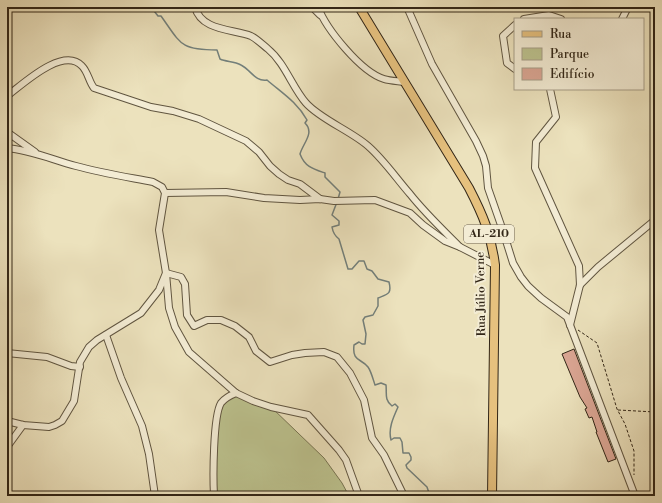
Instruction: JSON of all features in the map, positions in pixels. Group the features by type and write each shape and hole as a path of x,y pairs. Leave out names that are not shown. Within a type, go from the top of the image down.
{"main road":[{"name":"Rua Júlio Verne","path":"359,7 469,188 481,210 488,228 495,265 492,496"}],"street":[{"path":"195,7 197,13 208,24 233,30 252,37 269,50 278,60 307,104 368,146 388,166 410,195 436,224 460,246"},
{"path":"312,7 321,16 338,41 365,68 383,79 405,82"},
{"path":"318,7 321,16"},
{"path":"407,7 432,64 483,156 486,166 488,188 513,263 528,286 567,317 635,496"},
{"path":"622,18 628,7"},
{"path":"530,18 549,15 558,18"},
{"path":"514,26 503,36 507,62 514,68"},
{"path":"7,96 43,68 65,60 75,61 83,67 90,83 94,88 144,105 173,111 199,119 246,141 259,152 270,166 279,174 288,180 300,184 320,199"},
{"path":"550,90 556,117 536,142 534,168 579,266 580,285 570,325"},
{"path":"7,132 38,154"},
{"path":"7,148 38,154 60,162 94,171 152,182 162,187 165,193 158,230 166,273 169,308 180,338 193,356 236,393 271,407 308,415 340,450 346,460 358,496"},
{"path":"165,193 226,192 264,198 300,200 375,200 410,212 423,225 445,241 460,246 495,265"},
{"path":"580,285 598,267 655,220"},
{"path":"7,421 23,425 49,427 62,421 74,400 80,362 89,347 97,340 141,313 159,290 166,273"},
{"path":"166,273 181,277 185,284 187,315 194,326 207,320 221,320 235,326 249,337 256,350 270,362 292,355 305,353 324,352 337,357 350,373 364,400 372,438 384,455 404,496"},
{"path":"106,335 121,378 142,426 150,454 154,496"},
{"path":"7,353 46,357 71,366 80,367"},
{"path":"214,496 213,476 217,418 221,403 230,395 236,393"},
{"path":"7,447 23,425"}],"path":[{"path":"570,325 596,343 617,410 625,424 634,451 634,476"},
{"path":"617,410 655,412"}],"green space":[{"path":"236,393 271,407 324,458 342,483 349,496 214,496 213,476 221,403"}],"building":[{"path":"574,349 616,459 608,462 596,432 592,417 589,418 585,409 587,408 580,397 562,354"}],"waterway":[{"path":"151,7 158,16 161,16 183,44 195,49 217,50 220,59 238,64 259,79 267,80 299,108 307,120 305,123 309,131 300,154 307,165 313,169 325,173 325,177 340,192 338,199"},
{"path":"337,202 332,215 339,221 339,225 332,227 334,234 339,239 348,269 352,269 359,261 364,261 367,269 372,271 378,279 389,282 390,286 388,293 378,298 378,306 373,315 365,317 363,320 366,334 365,344 359,342 354,345 354,354 368,367 375,385 381,383 386,385 386,396 389,404 392,406 395,404 398,407 391,428 391,440 394,438 400,438 403,453 409,453 411,457 411,460 406,465 407,468 427,487 430,496"}]}
